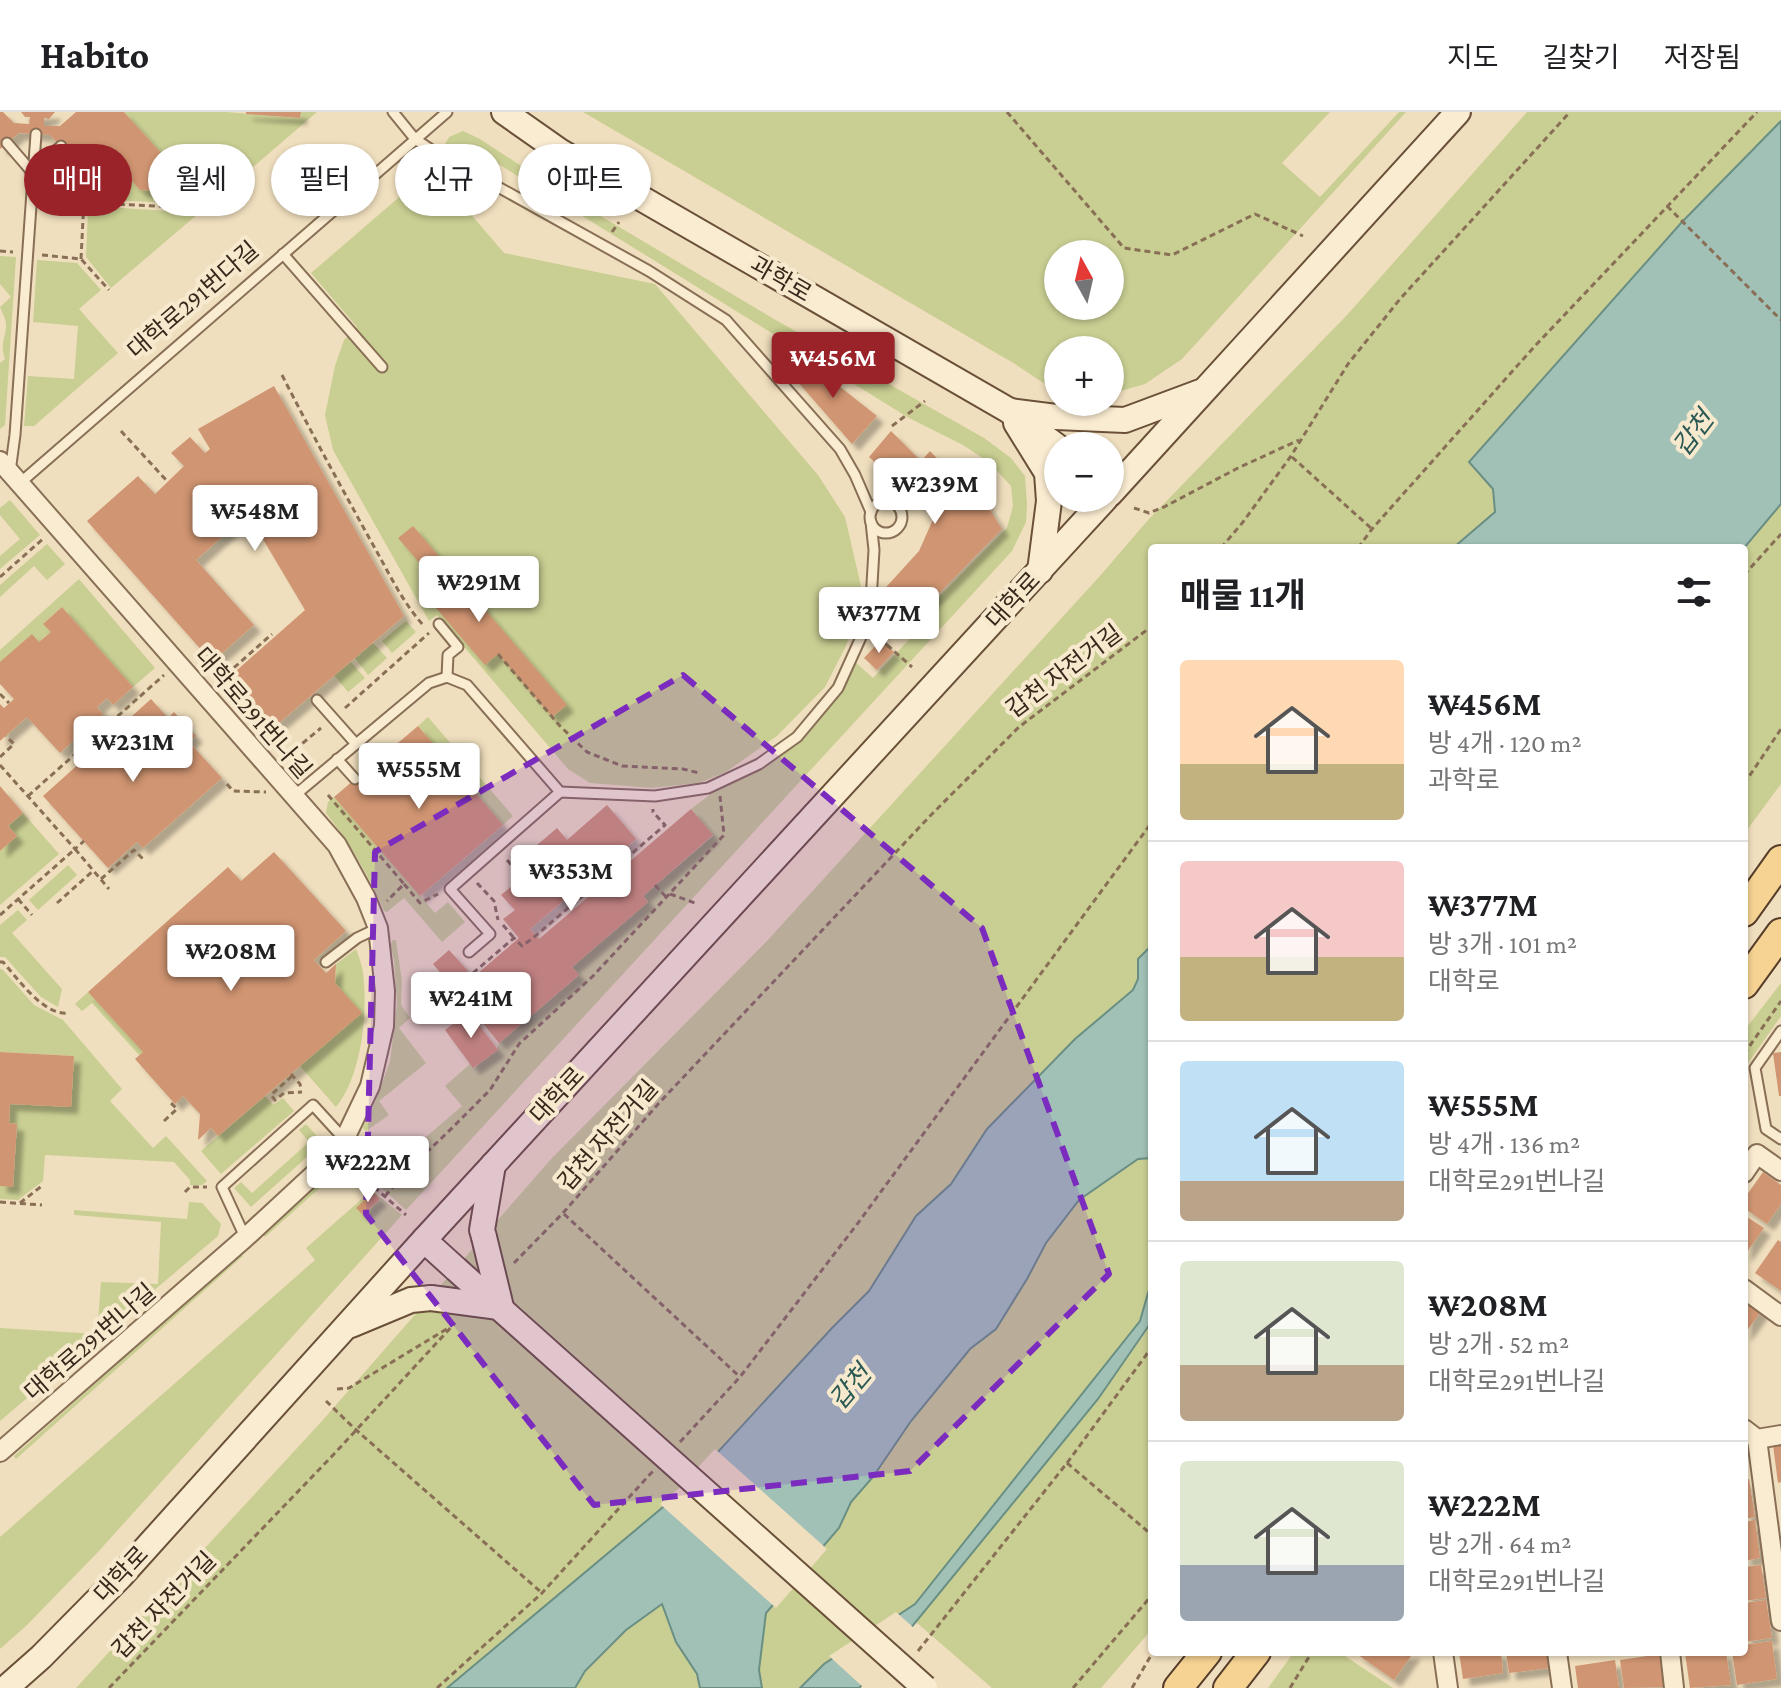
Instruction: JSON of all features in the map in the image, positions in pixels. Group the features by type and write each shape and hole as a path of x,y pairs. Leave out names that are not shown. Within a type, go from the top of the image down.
{"main road":[{"name":"과학로","path":"504,112 561,152 1008,410 1044,437"},
{"name":"대학로","path":"1124,476 1458,112"},
{"path":"1008,410 1056,417 1125,420 1206,389"},
{"path":"1008,410 1047,473 1049,501 1040,571"},
{"name":"대학로","path":"6,1688 120,1577 424,1240 1092,512"},
{"path":"1748,906 1781,860"},
{"path":"1748,978 1781,933"},
{"path":"494,1164 482,1230 501,1307"},
{"path":"424,1240 925,1688"},
{"path":"345,1328 411,1300 431,1298 501,1307"},
{"path":"1178,1688 1204,1656"},
{"path":"1230,1687 1253,1656"}],"street":[{"name":"대학로291번나길","path":"0,1452 245,1238 339,1151 370,1086 384,1026 385,991 378,928 366,898 337,845 7,474"},
{"path":"1748,1167 1757,1154 1781,1171"},
{"path":"1748,1292 1781,1316"},
{"path":"1781,1435 1750,1434 1781,1621"},
{"path":"1444,1656 1448,1688"},
{"path":"1558,1656 1562,1688"},
{"path":"1670,1656 1674,1688"}],"lane":[{"path":"393,112 415,139 430,149 649,271 726,320 840,449 855,475 871,517 874,550 871,601 862,635 838,688 797,737 759,764 708,788 655,796 560,792 450,889 490,934 469,952"},
{"name":"대학로291번다길","path":"7,474 283,254 447,112"},
{"path":"35,144 36,134"},
{"path":"7,143 24,163"},
{"path":"7,474 15,435 29,216"},
{"path":"283,254 382,367"},
{"path":"439,624 458,647 448,655 447,677"},
{"path":"294,796 429,683 447,677 467,685 560,792"},
{"path":"317,700 356,744"},
{"path":"337,759 355,779"},
{"path":"326,962 357,938 378,928"},
{"path":"1781,1031 1755,1068 1766,1129 1781,1139"},
{"path":"245,1238 222,1187 313,1105 345,1140"}],"path":[{"path":"1007,112 1124,248 1172,255 1255,214 1303,236"},
{"path":"1224,544 1291,456 1348,364 1400,299 1570,112"},
{"path":"1361,544 1534,347 1757,112"},
{"path":"1667,206 1781,320"},
{"path":"81,259 83,216"},
{"path":"608,239 619,222"},
{"path":"0,251 17,253"},
{"path":"38,255 81,259 109,290"},
{"path":"282,375 397,587 430,632 339,713"},
{"path":"892,426 925,401"},
{"path":"121,431 167,481"},
{"path":"1134,508 1149,513 1164,507 1299,440"},
{"path":"1291,456 1372,529"},
{"path":"1748,571 1781,534"},
{"path":"0,577 47,535"},
{"name":"갑천 자전거길","path":"508,1269 931,815 1019,727 1148,629"},
{"path":"219,681 272,634"},
{"path":"875,634 912,667"},
{"path":"498,654 560,726 587,752 622,766 683,769 704,775"},
{"path":"28,796 167,673"},
{"path":"0,694 9,703"},
{"path":"287,756 327,723"},
{"path":"1748,778 1781,729"},
{"path":"0,757 14,744 6,736"},
{"path":"0,765 109,889"},
{"path":"227,784 233,791 270,792"},
{"path":"385,1196 490,1090 519,1044 593,976 724,835 719,789"},
{"path":"328,795 420,903 450,889"},
{"path":"468,873 494,901 497,918 522,946 538,936 665,825 653,812 655,796"},
{"path":"677,1445 740,1377 858,1223 1148,827"},
{"path":"0,915 84,841"},
{"path":"496,849 522,877"},
{"path":"101,879 134,850 143,859"},
{"path":"57,903 93,871"},
{"path":"382,906 404,884"},
{"path":"655,885 669,896 695,903"},
{"path":"18,899 32,915"},
{"path":"528,932 533,938"},
{"path":"414,1010 452,991 514,938"},
{"path":"0,962 37,1001 59,1014 68,1013"},
{"path":"1748,1048 1781,1001"},
{"path":"300,1084 292,1075 271,1095 275,1100 284,1093 302,1092"},
{"path":"164,1121 177,1109 171,1103 173,1101"},
{"path":"20,1203 43,1185"},
{"path":"185,1192 190,1187 222,1187"},
{"path":"374,1187 406,1215"},
{"path":"0,1202 42,1205"},
{"path":"563,1213 740,1377"},
{"name":"갑천 자전거길","path":"109,1688 464,1314"},
{"path":"337,1389 349,1388 453,1325"},
{"path":"915,1655 1067,1463 1148,1352"},
{"path":"326,1401 542,1593"},
{"path":"1067,1463 1148,1532"},
{"path":"437,1688 542,1593 656,1468"},
{"path":"1073,1688 1148,1600"},
{"path":"1132,1688 1151,1656"},
{"path":"1290,1688 1310,1656"}],"highlighted area":[{"path":"683,675 982,928 1109,1274 910,1471 594,1505 366,1214 375,852"}],"green space":[{"path":"124,112 226,112 300,118 301,112 317,112 280,144 271,144 271,152 255,165 255,144 153,144"},
{"path":"583,112 1330,112 1282,163 1320,197 1399,112 1406,112 1182,359 1145,384 1124,390 1124,336 1044,336 1044,383 651,152 651,144 638,144"},
{"path":"1527,112 1781,112 1781,121 1682,222 1470,462 1493,489 1495,512 1458,544 1148,544 1148,949 1139,959 1138,979 1133,990 1075,1039 987,1129 951,1184 916,1216 869,1291 680,1492 447,1688 76,1688 322,1421 552,1158 766,942 1149,519 1348,314"},
{"path":"463,131 488,144 445,144 449,137"},
{"path":"502,153 518,164 518,176 502,166"},
{"path":"132,181 140,190 148,191 148,202 132,201"},
{"path":"395,201 395,216 472,216 504,253 655,284 818,475 845,517 864,599 845,648 825,687 777,736 726,772 699,783 652,788 590,783 568,769 437,615 429,621 333,450 325,415 344,340 357,327 311,273"},
{"path":"132,209 148,210 148,216 195,216 111,288 86,257 88,216 132,216"},
{"path":"582,216 601,216 984,438 1011,458 1025,476 1026,522 1012,551 406,1210 378,1185 423,1145 420,1142 462,1106 445,1086 470,1064 474,1068 497,1050 499,1043 578,976 572,967 648,902 643,896 713,836 691,809 712,793 768,765 804,738 841,694 855,662 873,678 933,614 928,608 1007,528 1013,506 1011,486 990,463 963,445 909,418"},
{"path":"0,256 16,257 5,425 0,429 0,363 5,359 6,324 0,307 11,297 0,284"},
{"path":"37,260 77,263 101,290 79,309 118,353 34,426 24,426 28,376 74,379 78,326 33,322"},
{"path":"10,500 40,535 0,569 0,556 20,539 0,515 0,508"},
{"path":"1781,504 1781,784 1748,829 1748,544"},
{"path":"47,544 65,564 47,580 34,566 0,597 0,585"},
{"path":"79,579 155,668 133,687 62,607 44,623 51,632 39,642 0,662 0,650"},
{"path":"406,621 416,632 392,653 382,641"},
{"path":"373,643 387,658 368,675 355,658"},
{"path":"351,662 365,678 348,692 334,675"},
{"path":"428,717 513,816 503,825 418,726"},
{"path":"334,797 435,913 448,902 465,922 442,942 404,898 387,912 384,911 358,860 326,813 328,802"},
{"path":"23,813 59,854 0,905 0,851 17,836 8,826"},
{"path":"68,865 77,875 38,910 29,900"},
{"path":"18,910 27,920 12,933 62,989 58,1007 41,997 5,957 0,957 0,925"},
{"path":"396,940 402,981 401,1005 410,1018 399,1028 426,1063 379,1101 389,1115 366,1131 363,1128 390,1061 397,1004 390,945"},
{"path":"356,949 363,973 364,1024 352,1078 336,1107 300,1066 361,1013 335,983 336,964"},
{"path":"0,969 34,1005 63,1020 122,1089 110,1101 153,1148 166,1136 207,1181 202,1185 190,1185 190,1180 174,1162 45,1155 43,1181 18,1200 0,1199 0,1186 13,1186 17,1124 9,1123 10,1104 71,1107 74,1056 0,1052"},
{"path":"1781,983 1781,1016 1748,1063 1748,1026"},
{"path":"88,992 143,1052 139,1055 92,1003 82,1011 75,1004"},
{"path":"265,1096 273,1105 283,1098 294,1111 221,1174 201,1151"},
{"path":"306,1124 321,1141 317,1148 251,1207 234,1188 241,1182 252,1193 309,1142 299,1130"},
{"path":"1148,1158 1148,1293 1140,1321 915,1604 824,1664 800,1688 762,1688 759,1670 766,1614 839,1528 851,1502 873,1477 911,1421 970,1349 996,1329 1046,1243 1079,1200 1138,1159"},
{"path":"338,1165 343,1167 265,1237 263,1235 265,1230"},
{"path":"372,1190 402,1215 98,1552 0,1649 0,1537 315,1260 306,1248"},
{"path":"189,1202 202,1203 221,1224 218,1236 0,1421 0,1328 97,1334 101,1282 158,1284 161,1222 74,1215 74,1210 187,1219"},
{"path":"240,1254 243,1256 16,1459 14,1456"},
{"path":"1148,1329 1148,1634 1101,1688 992,1688 916,1622 1098,1399"},
{"path":"662,1603 672,1632 700,1688 575,1688 585,1671 626,1630"},
{"path":"1291,1656 1345,1656 1393,1688 1268,1688"}],"water":[{"name":"갑천","path":"1781,121 1781,504 1747,544 1458,544 1495,512 1493,489 1469,462 1682,222"},
{"name":"갑천","path":"1148,949 1148,1158 1138,1159 1079,1200 1046,1243 996,1329 970,1349 911,1421 873,1477 851,1502 839,1528 766,1613 759,1670 762,1688 700,1688 697,1674 676,1642 662,1604 626,1630 585,1671 575,1688 447,1688 681,1492 869,1291 916,1216 951,1184 987,1129 1075,1039 1133,990 1138,979 1138,959"},
{"path":"1148,1293 1148,1327 1098,1399 874,1673 859,1688 800,1688 824,1664 915,1604 1140,1321"}],"pier":[{"path":"715,1449 827,1549 776,1608 660,1504"},
{"path":"896,1612 915,1629 864,1688 829,1656"}],"building":[{"path":"0,112 14,123 29,124 30,117 25,117 21,112 55,112 49,119 44,118 44,126 60,126 76,112 124,112 153,144 148,144 148,191 140,190 132,181 132,144 58,144 50,135 19,133 0,149"},
{"path":"246,112 301,112 300,118"},
{"path":"806,360 877,416 852,444 784,366"},
{"path":"274,386 404,616 272,729 227,679 305,610 248,514 196,560 254,625 212,662 87,521 138,476 155,494 184,466 171,453 190,437 205,453 210,449 198,429"},
{"path":"891,431 921,461 930,451 959,481 965,470 1002,529 908,625 878,596 919,551 935,515 869,457"},
{"path":"413,526 567,705 552,717 498,654 485,665 436,608 449,597 398,538"},
{"path":"62,607 133,687 113,705 107,698 97,707 103,714 60,753 27,717 0,741 0,704 4,708 14,699 0,684 0,662 32,634 39,642 51,632 43,624"},
{"path":"881,640 894,652 877,670 864,658"},
{"path":"151,699 168,718 174,712 196,736 189,742 222,778 143,848 137,842 108,868 43,796"},
{"path":"418,726 503,825 420,896 334,797"},
{"path":"0,786 23,813 8,826 17,836 0,851"},
{"path":"607,805 636,839 530,929 539,939 691,809 713,835 643,896 648,902 572,967 579,975 499,1043 457,991 519,938 503,919 515,910 501,895 533,868 523,857 557,828 567,840"},
{"path":"274,852 346,931 314,960 326,973 336,964 335,983 362,1013 218,1136 211,1128 198,1140 200,1114 183,1096 175,1104 135,1059 143,1052 88,992 228,867 241,881"},
{"path":"449,950 468,971 451,985 433,964"},
{"path":"469,1012 498,1050 473,1068 445,1030"},
{"path":"0,1052 74,1056 71,1107 10,1104 9,1123 17,1124 13,1187 0,1186"},
{"path":"1781,1052 1781,1096 1779,1096 1773,1053"},
{"path":"1763,1172 1781,1185 1781,1204 1767,1224 1748,1211 1748,1193"},
{"path":"373,1192 380,1199 363,1215 356,1208"},
{"path":"1748,1218 1764,1228 1748,1250"},
{"path":"1778,1240 1781,1242 1781,1291 1755,1273"},
{"path":"1748,1301 1762,1310 1748,1329"},
{"path":"1781,1443 1781,1482 1778,1483 1773,1445"},
{"path":"1748,1479 1755,1517 1748,1518"},
{"path":"1755,1520 1760,1558 1748,1560 1748,1521"},
{"path":"1761,1565 1766,1598 1748,1600 1748,1567"},
{"path":"1766,1600 1772,1638 1748,1641 1748,1602"},
{"path":"1772,1641 1777,1679 1737,1685 1733,1656 1748,1656 1748,1644"},
{"path":"1360,1656 1411,1656 1394,1680"},
{"path":"1460,1656 1501,1656 1503,1673 1463,1679"},
{"path":"1507,1656 1548,1656 1549,1668 1509,1673"},
{"path":"1661,1656 1665,1687 1624,1688 1620,1660"},
{"path":"1685,1656 1727,1656 1731,1685 1690,1688"},
{"path":"1615,1660 1619,1688 1578,1688 1575,1666"}]}
